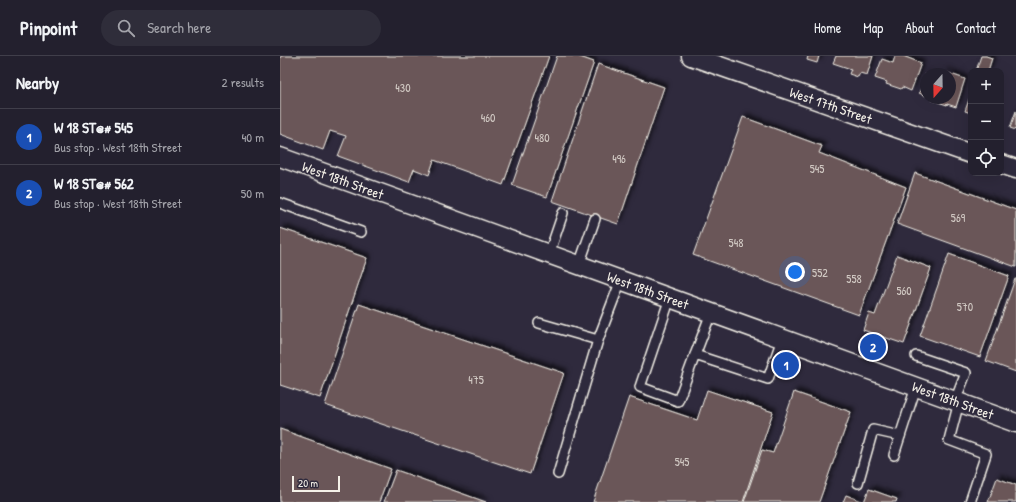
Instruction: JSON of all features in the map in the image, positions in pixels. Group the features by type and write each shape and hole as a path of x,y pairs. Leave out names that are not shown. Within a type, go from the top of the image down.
{"street":[{"name":"West 17th Street","path":"691,56 968,153"},
{"name":"West 18th Street","path":"280,157 1016,423"},
{"path":"1004,165 1016,170"}],"lane":[{"path":"280,203 361,232"},
{"path":"548,254 563,213"},
{"path":"578,265 595,220"},
{"path":"558,474 598,340 621,280"},
{"path":"670,298 640,387 678,401 711,313"},
{"path":"539,323 598,340"},
{"path":"695,355 768,379 782,339"},
{"path":"916,356 966,373 957,402 950,440 986,454 970,502"},
{"path":"894,455 916,386"},
{"path":"858,483 873,430 900,436"}],"building":[{"path":"281,56 549,56 503,185 434,160 429,175 414,169 409,182 338,156 346,136 330,131 323,150 280,134"},
{"path":"557,56 577,56 594,62 547,197 512,185"},
{"path":"808,56 819,56 817,63 807,60"},
{"path":"836,56 873,56 867,75 860,73 858,77 849,74 851,69 833,63"},
{"path":"895,56 903,56 921,63 911,91 902,87 901,89 886,84 887,82 875,78 882,59 893,63"},
{"path":"981,56 992,58 989,68 977,68"},
{"path":"598,64 664,87 618,224 552,201"},
{"path":"956,76 965,79 956,107 947,104 956,104"},
{"path":"968,102 968,112 965,111"},
{"path":"1016,111 1016,130 1010,128"},
{"path":"743,117 822,146 819,153 906,187 859,315 693,255"},
{"path":"915,173 1016,210 1016,267 897,224"},
{"path":"280,228 367,258 320,398 280,385"},
{"path":"949,254 1009,276 980,357 920,336"},
{"path":"897,255 931,268 904,344 863,330 869,313 875,315"},
{"path":"1016,279 1016,372 986,361"},
{"path":"359,304 564,373 530,474 325,405"},
{"path":"707,390 773,412 743,502 593,502 629,397 697,420"},
{"path":"794,392 851,412 819,502 744,502 762,450 773,453"},
{"path":"280,429 391,469 379,502 280,502"},
{"path":"396,470 486,502 384,502"},
{"path":"997,478 1016,485 1016,502 988,502"},
{"path":"869,489 897,499 896,502 864,502"},
{"path":"846,495 864,502 843,502"}],"place":[{"name":"W 18 ST@# 562","path":"873,347"},
{"name":"W 18 ST@# 545","path":"786,365"}]}
